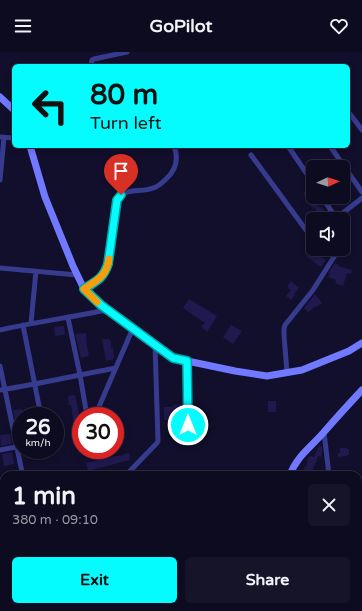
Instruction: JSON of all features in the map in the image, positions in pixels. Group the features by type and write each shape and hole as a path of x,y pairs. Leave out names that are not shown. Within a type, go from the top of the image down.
{"main road":[{"path":"0,97 12,106"},
{"path":"31,148 45,196 84,289 107,310 173,358 235,371 268,376 302,370 349,351 362,343"},
{"path":"292,471 300,457 362,390"}],"street":[{"path":"91,64 92,60 94,59 127,52"},
{"path":"350,114 362,130"},
{"path":"0,180 2,137 12,138"},
{"path":"84,289 101,278 106,271 118,197 129,192 155,188 160,184 174,170 177,157 175,148"},
{"path":"289,148 306,173"},
{"path":"331,148 362,192"},
{"path":"251,155 306,230"},
{"path":"343,212 362,198"},
{"path":"287,373 284,335 285,325 313,290 335,256"},
{"path":"0,268 77,275"},
{"path":"31,323 36,271"},
{"path":"0,330 107,310"},
{"path":"68,318 86,407"},
{"path":"23,325 39,407"},
{"path":"99,407 133,328"},
{"path":"130,471 158,441 155,344"},
{"path":"187,361 188,425"},
{"path":"0,366 2,390 12,431"},
{"path":"2,390 116,368"},
{"path":"324,432 329,471"},
{"path":"0,450 12,448"},
{"path":"19,459 22,471"}],"building":[{"path":"310,204 317,204 319,207 322,207 325,212 317,212 314,207 313,209"},
{"path":"320,256 326,260 321,267 307,257"},
{"path":"335,263 339,265 338,266 352,270 351,274 347,273 343,286 335,283 336,280 328,277 330,274 328,273"},
{"path":"291,281 299,288 291,300 286,296 291,290 287,287"},
{"path":"315,294 322,303 316,307 315,306 308,313 304,308"},
{"path":"189,299 217,316 207,332 201,326 205,323 183,308"},
{"path":"231,325 242,331 233,344 223,337"},
{"path":"64,326 65,335 55,336 54,327"},
{"path":"86,333 89,356 81,358 75,334"},
{"path":"102,339 109,339 109,341 111,341 111,349 113,348 114,359 106,361"},
{"path":"75,395 78,407 72,407 72,412 71,405 69,405 68,396"},
{"path":"268,401 276,401 276,412 268,412"},
{"path":"183,404 184,431 179,431 179,422 175,423 175,420 164,420 164,407 173,407 173,405"},
{"path":"10,434 12,444 1,446 0,435"},
{"path":"319,446 322,447 321,457 318,456 313,471 304,471 304,467 306,467 309,456 314,457"},
{"path":"340,448 349,449 349,455 338,457"},
{"path":"12,452 14,464 4,466 2,454"},
{"path":"129,453 130,460 92,471 86,471 88,469 86,463 102,459 124,459 124,455"}],"slow traffic":[{"path":"97,302 84,289 101,278 106,271 109,259"}],"route":[{"path":"121,195 117,200 106,271 101,278 84,289 101,305 173,358 187,361 188,425"}]}
